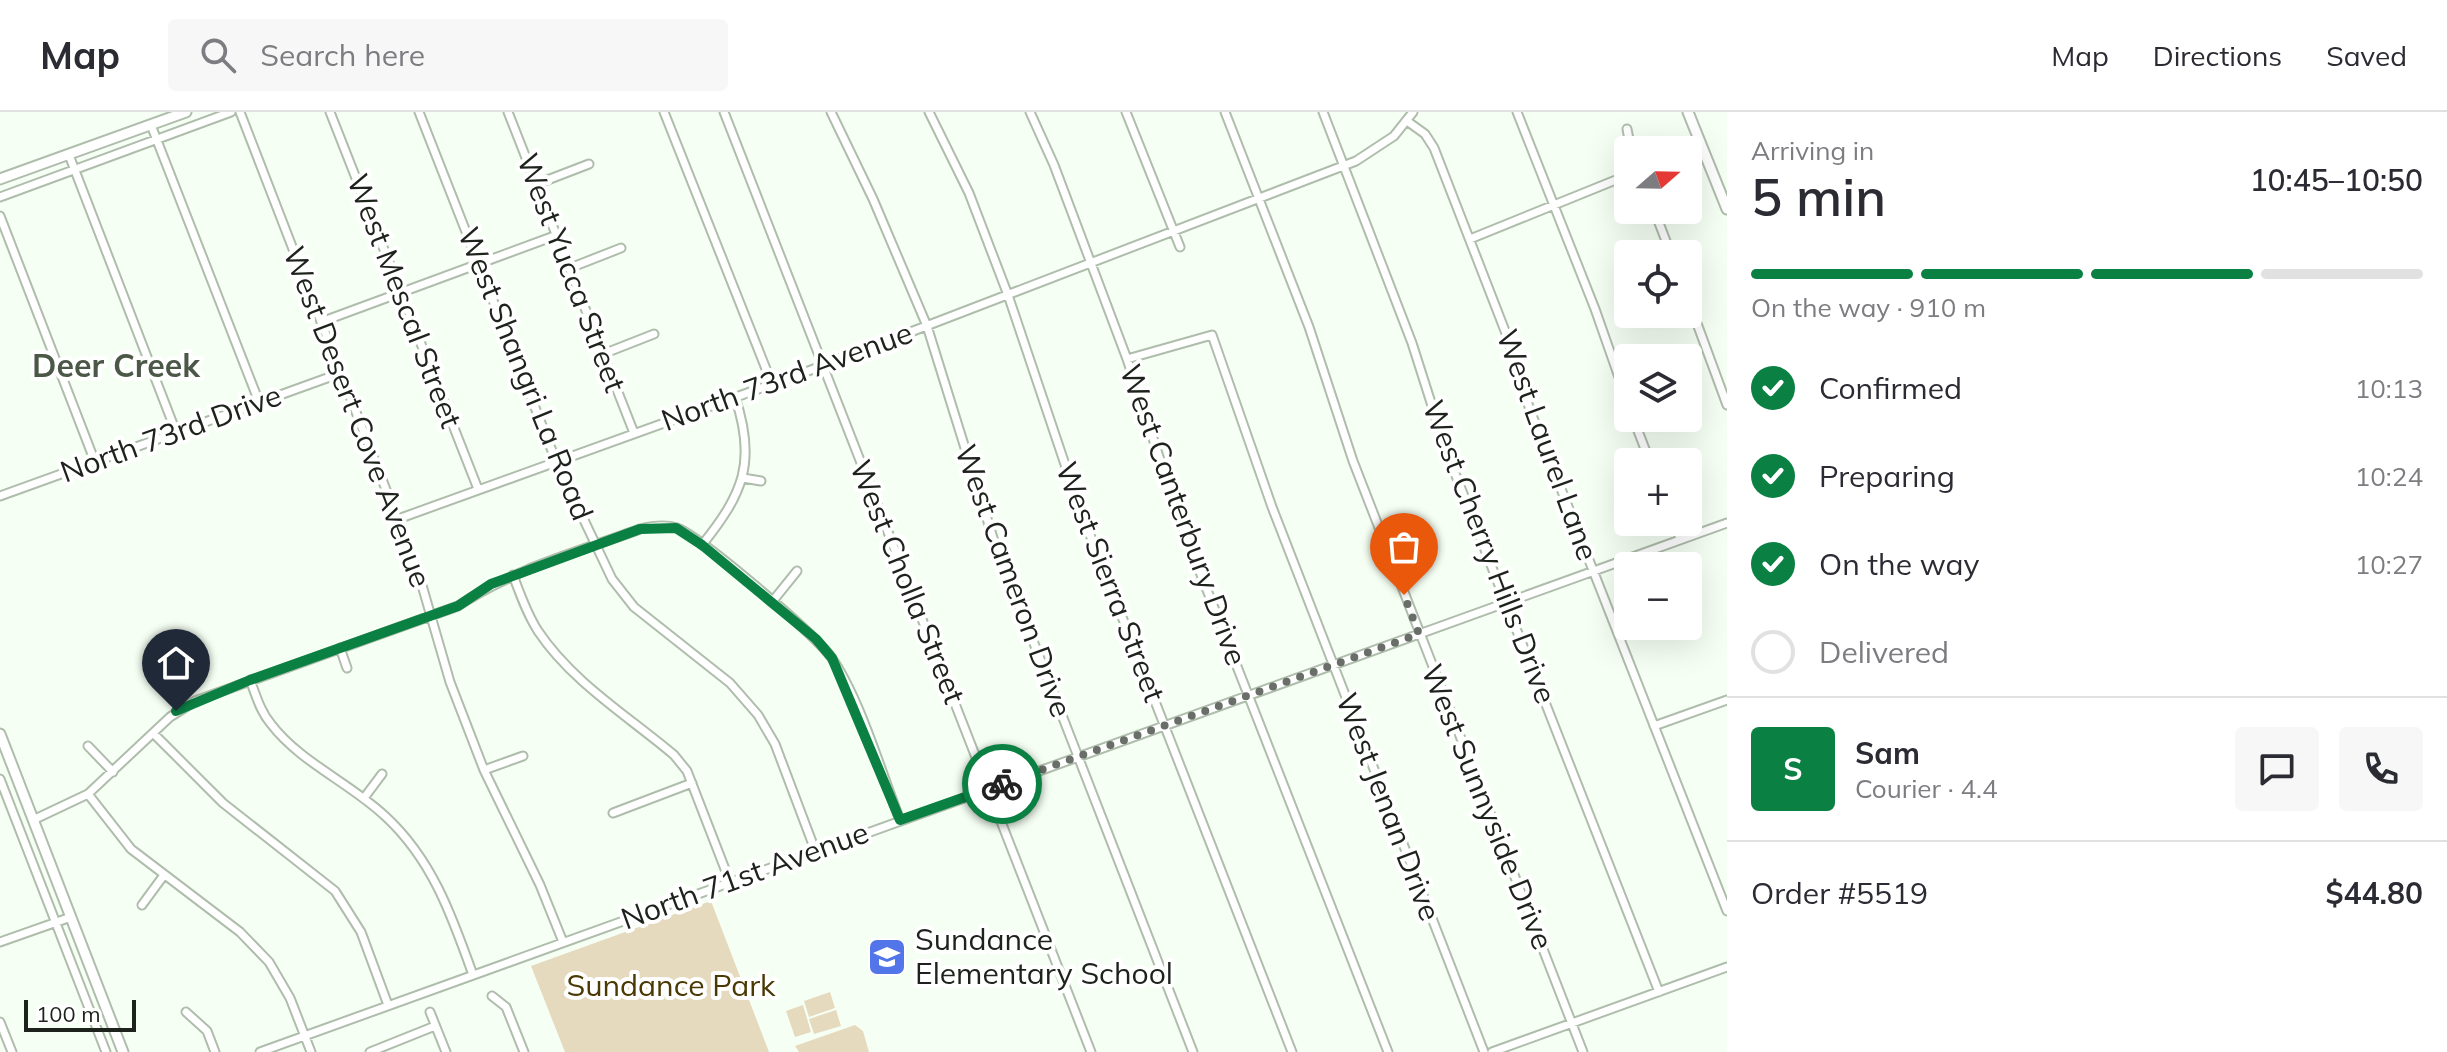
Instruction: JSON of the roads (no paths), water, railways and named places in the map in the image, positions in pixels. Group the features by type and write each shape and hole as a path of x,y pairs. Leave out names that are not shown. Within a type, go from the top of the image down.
{"main road":[{"path":"0,179 186,112"},
{"path":"1688,112 1697,136"},
{"path":"1702,147 1727,209"},
{"path":"0,734 123,1052"}],"street":[{"path":"0,197 231,112"},
{"name":"West Desert Cove Avenue","path":"240,112 398,519 432,614 450,682 484,770 540,885 563,942"},
{"name":"West Mescal Street","path":"330,112 478,489"},
{"name":"West Shangri La Road","path":"419,112 556,461 619,589 634,607 730,683 758,715 775,744 815,850"},
{"name":"West Yucca Street","path":"508,112 634,433"},
{"path":"664,112 772,384"},
{"name":"West Cholla Street","path":"724,112 1091,1052"},
{"name":"West Cameron Drive","path":"831,112 879,211 927,326 993,538 1193,1052"},
{"name":"West Sierra Street","path":"929,112 969,193 1008,295 1081,512 1292,1052"},
{"name":"West Canterbury Drive","path":"1030,112 1127,359 1180,521 1388,1052"},
{"path":"1126,112 1180,247"},
{"name":"West Sunnyside Drive","path":"1225,112 1419,634 1583,1052"},
{"name":"West Cherry Hills Drive","path":"1323,112 1412,343 1447,453 1659,992"},
{"name":"North 73rd Avenue","path":"398,519 822,366 1344,166 1382,146 1413,112"},
{"path":"1517,112 1614,365"},
{"name":"West Laurel Lane","path":"1407,121 1430,139 1507,336 1530,410 1727,911"},
{"path":"151,125 259,402"},
{"path":"1627,129 1628,136"},
{"path":"69,155 176,432"},
{"path":"537,184 589,164"},
{"path":"1470,239 1614,181"},
{"path":"0,216 95,462"},
{"path":"321,322 557,235"},
{"path":"570,268 621,248"},
{"path":"1699,328 1727,405"},
{"path":"603,354 654,334"},
{"name":"West Jenan Drive","path":"1127,359 1212,335 1240,422 1484,1052"},
{"name":"North 73rd Drive","path":"0,496 341,373"},
{"path":"702,545 727,514 743,478 746,438 735,397"},
{"path":"743,478 761,481"},
{"name":"North 71st Avenue","path":"260,1052 1727,523"},
{"path":"33,820 88,794 185,706 458,606 491,584 513,575 659,526 676,528 702,545 816,639 832,658 900,820"},
{"path":"772,602 797,571"},
{"path":"513,575 531,619 553,651 575,674 674,755 692,783 730,882"},
{"path":"340,648 347,668"},
{"path":"250,680 264,714 280,734 364,798 406,838 429,869 446,901 473,975"},
{"path":"1654,726 1727,700"},
{"path":"153,733 223,803 335,891 361,932 388,1005"},
{"path":"88,746 113,772"},
{"path":"484,770 523,756"},
{"path":"364,798 382,774"},
{"path":"0,779 106,1052"},
{"path":"613,813 692,783"},
{"path":"88,794 124,841 240,932 269,962 311,1052"},
{"path":"142,905 164,875"},
{"path":"0,942 71,917"},
{"path":"1492,1052 1727,967"},
{"path":"492,996 506,1007 524,1052"},
{"path":"186,1012 207,1031 215,1052"},
{"path":"430,1012 446,1052"},
{"path":"0,1022 12,1052"},
{"path":"370,1052 435,1026"}],"place":[{"name":"Sundance Elementary School","path":"887,957"}],"district":[{"name":"Deer Creek","path":"116,366"}],"park label":[{"name":"Sundance Park","path":"671,986"}]}
